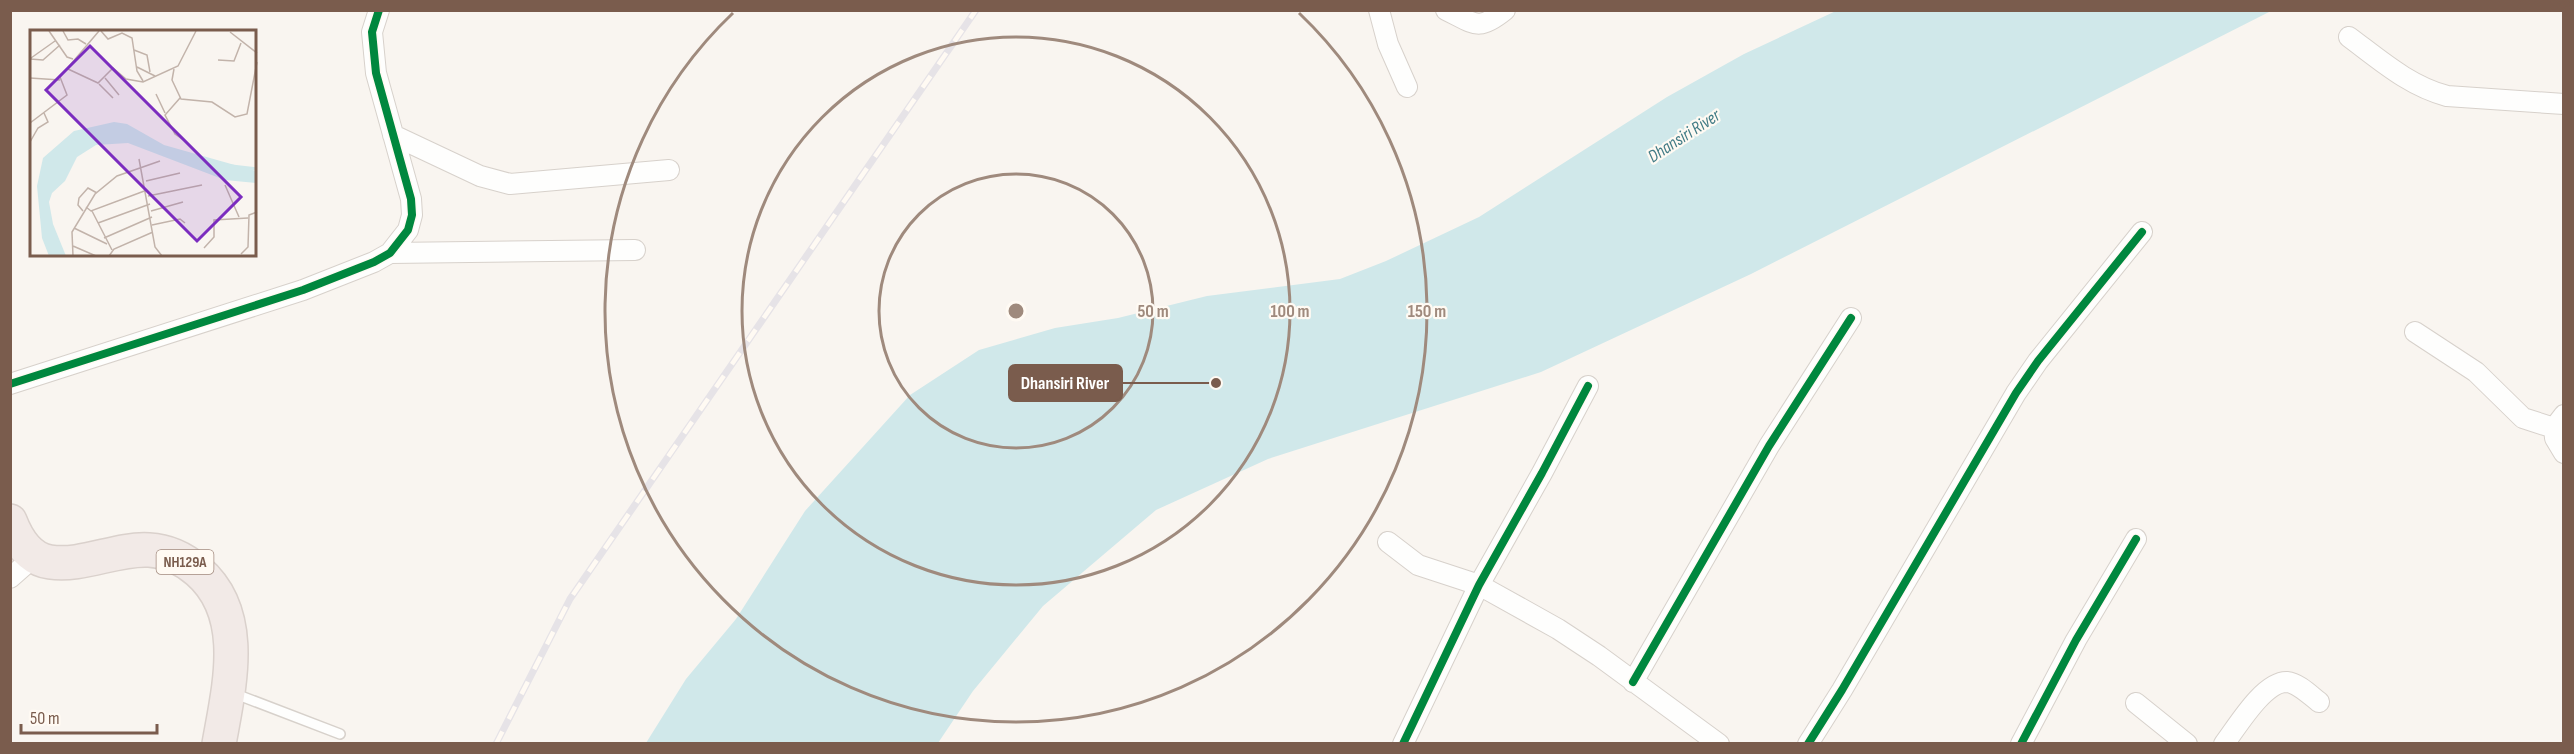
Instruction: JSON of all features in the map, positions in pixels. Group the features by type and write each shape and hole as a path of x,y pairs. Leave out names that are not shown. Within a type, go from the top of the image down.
{"highway":[{"path":"10,521 19,539 35,556"},
{"name":"NH129A","path":"35,556 49,562 149,550 171,554 192,566 208,580 228,618 231,639 228,691 219,744"}],"street":[{"path":"10,384 303,290 374,262 390,253 405,236 412,215 411,199 376,73 372,32 379,10"},
{"path":"1379,10 1388,44 1407,87"},
{"path":"1446,10 1478,25 1490,22 1505,10"},
{"path":"2349,37 2410,82 2431,92 2458,97 2564,104"},
{"path":"393,135 480,176 510,184 669,170"},
{"path":"1808,744 2016,393 2045,352 2142,232"},
{"path":"390,253 635,250"},
{"path":"1633,682 1769,446 1851,318"},
{"path":"2415,332 2476,372 2523,418 2559,422 2555,438 2564,453"},
{"path":"1403,744 1479,585 1588,386"},
{"path":"2021,744 2076,640 2136,539"},
{"path":"1388,543 1418,565 1479,585 1558,629 1719,744"},
{"path":"10,578 35,556"},
{"path":"2224,744 2261,696 2279,683 2288,682 2319,702"},
{"path":"2136,703 2187,744"}],"lane":[{"path":"228,691 340,734"}],"water":[{"name":"Dhansiri River","path":"1838,10 2271,11 1751,274 1541,372 1268,459 1156,510 1043,606 973,691 938,743 646,743 686,679 736,619 805,511 910,395 979,350 1055,328 1118,318 1207,296 1340,279 1386,261 1479,217 1667,97 1744,54"}],"railway":[{"path":"496,744 570,599 976,10"}],"cycle path":[{"path":"10,384 303,290 374,262 390,253 408,230 412,215 411,199 376,73 372,32 379,10"},
{"path":"1808,744 2016,393 2038,361 2142,232"},
{"path":"1633,682 1769,446 1851,318"},
{"path":"1403,744 1479,585 1588,386"},
{"path":"2021,744 2076,640 2136,539"}],"place":[{"name":"Dhansiri River","path":"1216,383"}]}
